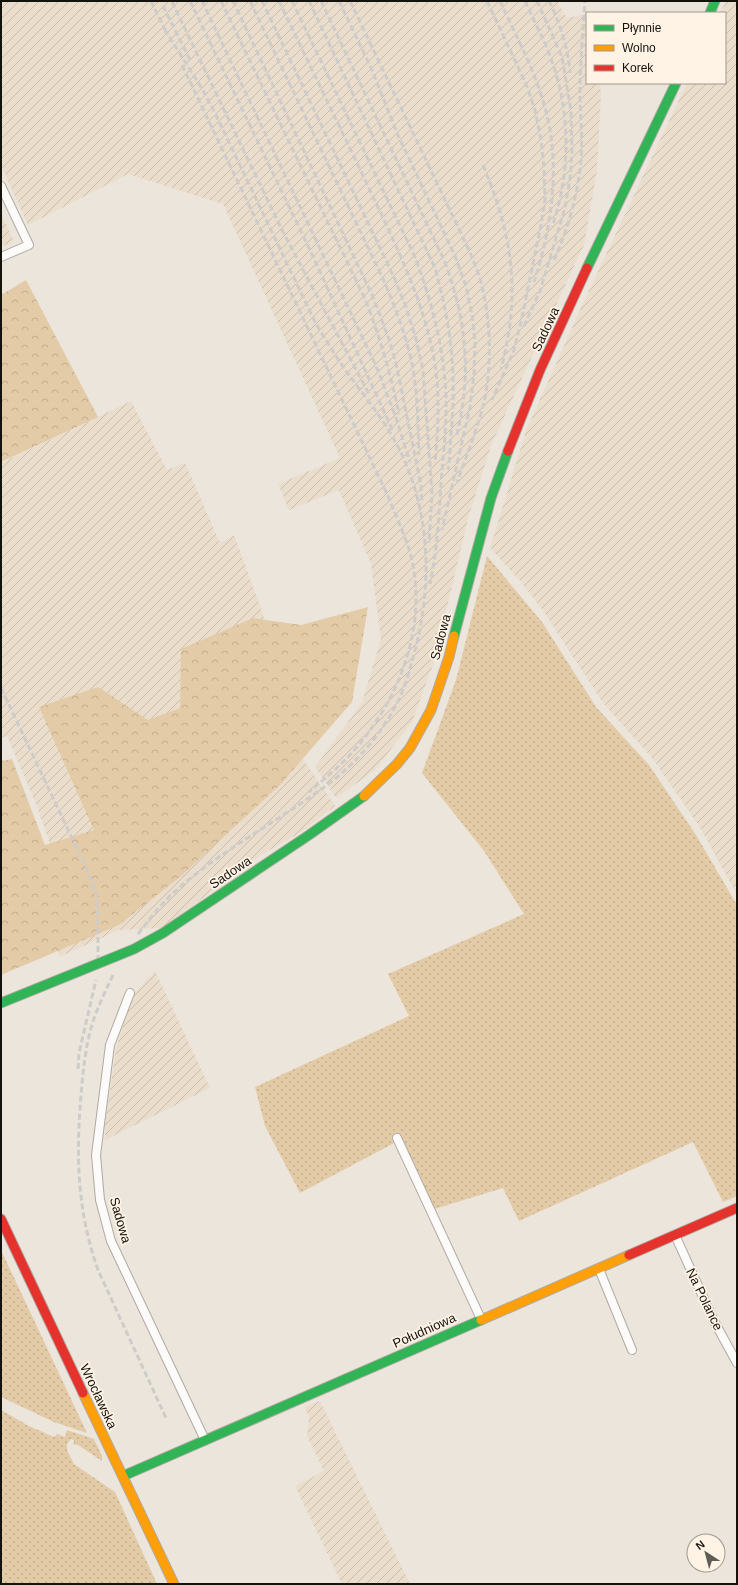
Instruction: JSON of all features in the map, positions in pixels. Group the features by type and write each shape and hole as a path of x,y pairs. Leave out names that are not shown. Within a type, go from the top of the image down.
{"street":[{"path":"710,12 715,1"},
{"name":"Sadowa","path":"1,1002 134,949 163,933 309,835 367,794 397,764 410,748 431,710 447,663 491,498 512,438 540,370 592,256 676,84"},
{"path":"1,186 29,245 1,257"},
{"name":"Sadowa","path":"130,993 110,1045 96,1155 100,1200 111,1241 205,1440"},
{"path":"397,1138 481,1319"},
{"name":"Południowa","path":"126,1475 168,1455 737,1208"},
{"name":"Wrocławska","path":"1,1219 111,1452 126,1475 132,1496 174,1584"},
{"name":"Na Polance","path":"675,1235 714,1321 737,1363"},
{"path":"598,1269 632,1350"}],"shaded area":[{"path":"1,1 557,1 567,18 586,14 586,84 600,84 601,94 597,171 584,245 492,443 469,515 433,665 412,722 375,770 336,798 315,767 362,703 381,639 371,564 339,490 289,510 278,484 340,458 223,204 128,174 28,225 1,165"},
{"path":"726,1 737,1 737,895 701,829 653,759 603,703 544,612 522,583 490,548 526,431 585,299 687,84 726,84 726,12 720,12"},
{"path":"1,214 14,241 1,247"},
{"path":"131,401 167,470 185,463 220,543 234,535 259,603 304,739 297,750 335,806 303,831 261,855 162,928 119,930 59,957 49,841 36,804 7,736 1,738 1,463"},
{"path":"155,971 210,1088 105,1140 105,1125 116,1049 133,995"},
{"path":"320,1401 410,1584 342,1584 295,1486 324,1471 307,1436 309,1416 304,1407"}],"green space":[{"path":"26,280 98,417 1,462 1,295"},
{"path":"487,556 542,622 596,707 649,765 696,835 737,905 737,1196 723,1202 693,1142 519,1221 503,1188 431,1210 398,1141 300,1193 265,1126 255,1087 409,1016 388,974 524,914 484,851 422,773 456,680"},
{"path":"368,607 352,702 280,785 180,877 119,925 1,975 1,761 12,759 45,845 94,830 39,707 98,687 148,720 180,708 181,649 253,618 301,625"},
{"path":"1,1250 87,1433 54,1422 1,1397"},
{"path":"1,1410 29,1426 54,1437 57,1434 65,1437 67,1430 94,1439 102,1456 102,1461 78,1445 72,1444 74,1443 74,1440 71,1439 67,1444 67,1450 74,1464 115,1492 157,1584 1,1584"}],"railway":[{"path":"151,1 167,34"},
{"path":"190,1 309,248 393,431"},
{"path":"202,1 377,368 396,418 410,462"},
{"path":"221,1 365,299 385,356 399,414"},
{"path":"233,1 373,297 390,342 397,368 421,485 422,503"},
{"path":"250,1 384,281 397,313 408,346 415,380 418,412 419,455"},
{"path":"262,1 393,275 406,307 416,339 423,370 432,493 429,543"},
{"path":"279,1 397,249 424,317 435,364 438,389 438,426 435,463"},
{"path":"292,1 415,257 432,308 443,360 446,418 437,534 430,584"},
{"path":"309,1 435,268 441,289 449,330 453,370 453,412 448,470"},
{"path":"321,1 444,260 452,282 458,304 465,348 464,392 456,438"},
{"path":"339,1 372,70 397,133 455,256 466,286 472,315 475,341 474,375 470,407 442,530"},
{"path":"350,1 469,250 479,275 484,294 489,344 486,395 457,482"},
{"path":"487,1 526,84 535,110 541,140 545,199 541,225 514,350 492,400"},
{"path":"500,1 525,53 541,94 550,129 553,151 550,218 546,239 534,282"},
{"path":"525,1 550,56 562,98 565,120 566,142 563,185 552,227"},
{"path":"524,326 540,291 565,208 570,179 572,152 571,111 562,57 537,1"},
{"path":"549,1 563,36 570,73"},
{"path":"554,260 572,211 580,173 582,143 580,70 585,1"},
{"path":"172,2 283,232 369,394"},
{"path":"163,6 190,60"},
{"path":"138,934 170,896 188,880 207,865 308,799 337,777 365,750 395,707 405,684 419,636 426,584 424,532 413,481 403,457 384,423 346,371 315,322 214,111 201,87 165,30"},
{"path":"182,65 388,496 411,556 415,582 416,608 413,634 397,683 386,706 372,728 356,748 339,766 309,792"},
{"path":"483,165 501,216 511,266 511,315 501,369"},
{"path":"1,688 88,872 96,894 98,917 98,958"},
{"path":"113,975 93,1021 85,1058 78,1151 80,1191 87,1230 98,1270 166,1418"},
{"path":"78,1069 79,1053 96,980"}],"traffic: fast":[{"path":"710,12 715,1"},
{"path":"587,268 676,84"},
{"path":"454,636 491,498 508,451"},
{"path":"1,1003 134,949 163,933 309,835 364,796"},
{"path":"123,1476 481,1320"}],"traffic: slow":[{"path":"364,796 397,764 410,748 431,710 449,657 454,636"},
{"path":"481,1320 629,1255"},
{"path":"83,1393 174,1584"}],"traffic: jam":[{"path":"508,451 540,370 587,268"},
{"path":"629,1255 737,1208"},
{"path":"1,1219 83,1393"}]}
